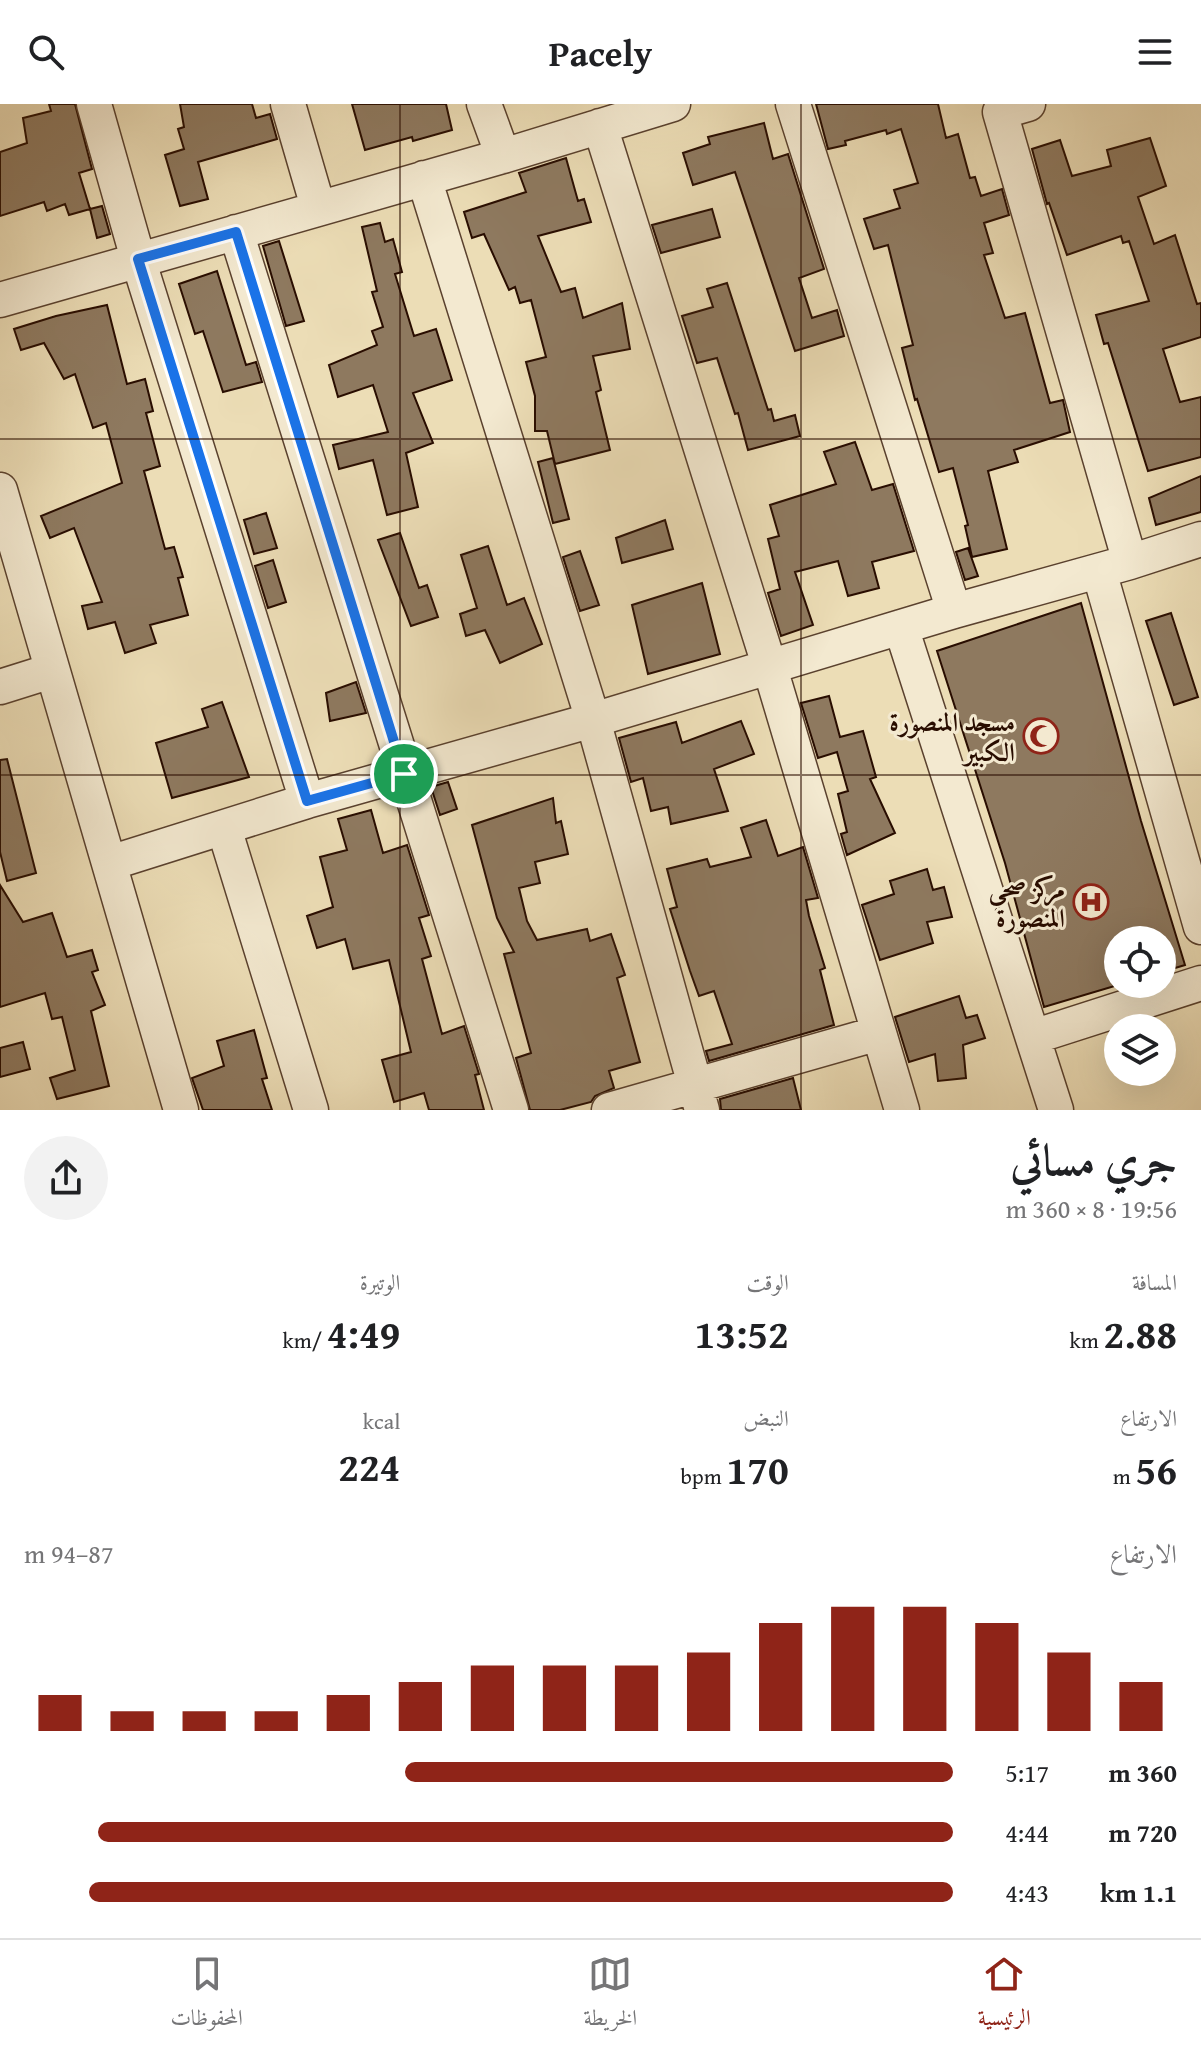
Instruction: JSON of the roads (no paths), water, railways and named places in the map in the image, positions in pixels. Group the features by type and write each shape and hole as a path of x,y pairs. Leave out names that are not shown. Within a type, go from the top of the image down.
{"street":[{"path":"94,104 138,259 307,801"},
{"path":"288,104 318,207"},
{"path":"484,104 503,156"},
{"path":"0,300 673,104"},
{"path":"793,104 954,611"},
{"path":"1008,107 1201,927"},
{"path":"600,126 770,668 902,1110"},
{"path":"424,178 593,720 699,1097"},
{"path":"236,232 511,1110"},
{"path":"0,490 181,1110"},
{"path":"110,863 307,801 593,720 1201,539"},
{"path":"901,627 1056,1110"},
{"path":"0,687 51,671"},
{"path":"224,828 311,1110"},
{"path":"1033,1037 1201,983"},
{"path":"609,1110 699,1097 879,1033"}],"place":[{"name":"مسجد المنصورة الكبير","path":"1041,736"},
{"name":"مركز صحي المنصورة","path":"1091,902"}]}
